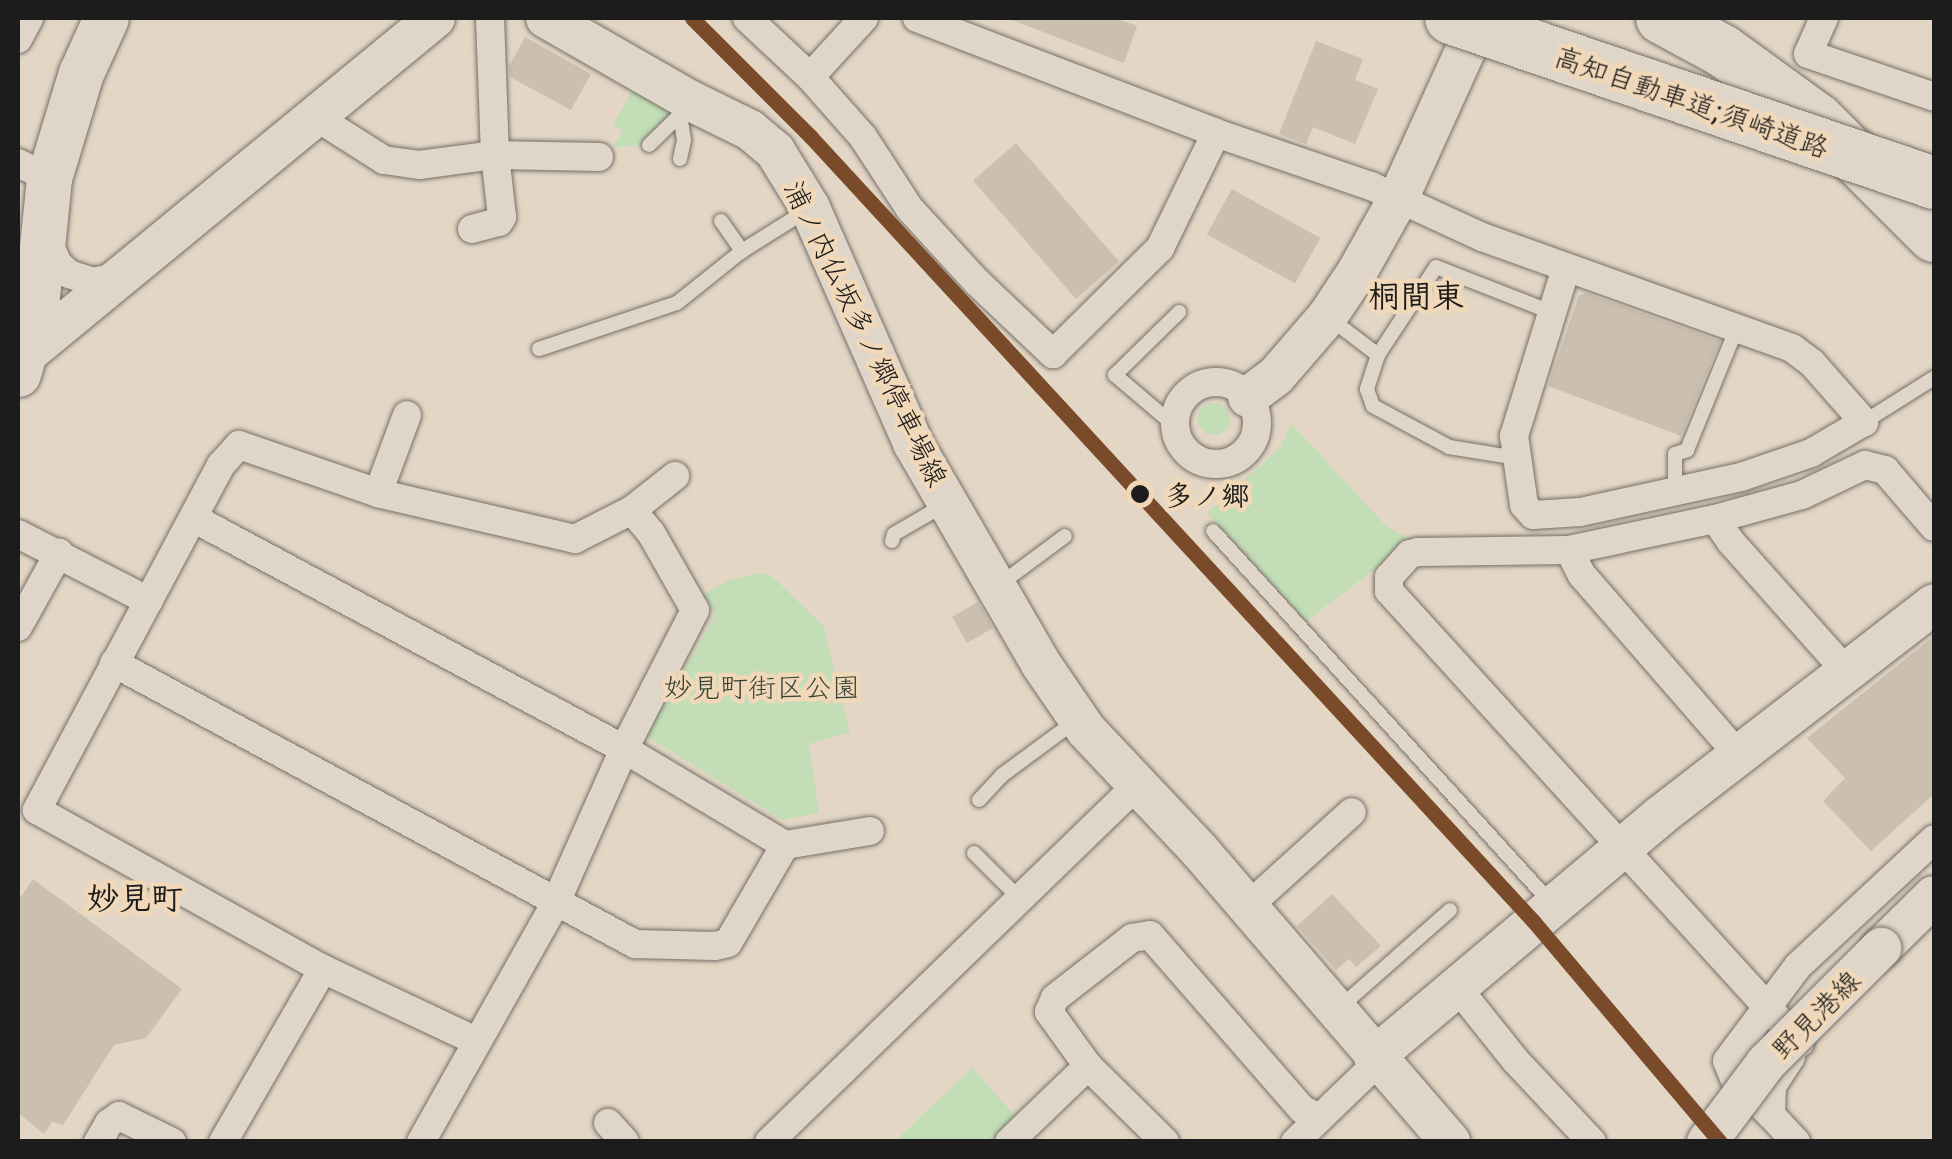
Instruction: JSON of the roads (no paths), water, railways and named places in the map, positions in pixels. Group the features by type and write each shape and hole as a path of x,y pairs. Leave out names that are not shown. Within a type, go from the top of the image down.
{"highway":[{"name":"高知自動車道;須崎道路","path":"1451,18 1934,183"},
{"path":"1662,18 1723,51 1794,73 1818,120 1934,236"}],"main road":[{"path":"23,339 43,231 34,171 106,19"}],"street":[{"path":"18,38 29,18"},
{"path":"23,339 116,277 434,18"},
{"path":"472,229 499,222 502,217 490,18"},
{"name":"浦ノ内仏坂多ノ郷停車場線","path":"546,18 684,108 750,130 775,151 810,208 914,443 1041,664 1079,718 1136,786 1200,852 1245,909 1450,1142"},
{"path":"746,18 810,77 863,137 910,209 977,282 1053,354 1160,248 1216,134"},
{"path":"810,77 864,18"},
{"path":"918,18 1216,134 1398,199 1566,268 1792,348 1812,364 1864,422 1811,453 1741,476 1580,512 1533,515 1524,505 1514,436 1566,268"},
{"path":"1248,397 1276,376 1327,316 1398,199 1480,18"},
{"path":"1824,18 1794,73 1934,97"},
{"path":"314,115 384,160 418,165 496,155 599,157"},
{"path":"43,231 58,264 69,274 93,282 116,277"},
{"path":"1227,383 1248,397 1257,423 1255,437 1238,458 1211,464 1186,451 1175,426 1182,401 1201,384 1227,383"},
{"path":"378,493 407,415"},
{"path":"476,1040 323,969 27,816 149,601 220,465 239,445 378,493 575,539 632,510 675,476"},
{"path":"1800,1043 1389,591 1389,577 1396,567 1418,552 1570,550 1716,518 1802,495 1865,464 1885,470 1934,527"},
{"path":"421,1142 556,902 624,749 695,610 652,533 632,510"},
{"path":"1716,518 1731,542 1846,672"},
{"path":"194,519 624,749 785,845 870,831"},
{"path":"18,534 149,601"},
{"path":"1570,550 1582,574 1740,757"},
{"path":"18,627 58,554"},
{"path":"1296,1142 1377,1059 1552,905 1934,604"},
{"path":"114,663 635,944 715,946 728,942 738,931 785,845"},
{"path":"769,1142 1136,786"},
{"path":"1245,909 1352,812"},
{"path":"1796,1142 1734,1078 1727,1061 1798,966 1934,839"},
{"name":"野見港線","path":"1706,1142 1766,1063 1934,896"},
{"path":"1771,1115 1772,1086 1800,1043 1934,915"},
{"path":"1165,1142 1088,1066 1049,1012 1055,998 1132,938 1150,936 1302,1109 1320,1118"},
{"path":"223,1142 323,969"},
{"path":"1456,986 1515,1060 1592,1142"},
{"path":"1009,1142 1088,1066"},
{"path":"98,1142 109,1123 120,1116 172,1142"}],"lane":[{"path":"650,145 684,108"},
{"path":"680,159 684,108"},
{"path":"539,349 677,304 742,252 810,208"},
{"path":"721,221 742,252"},
{"path":"1518,458 1449,447 1373,406 1367,389 1378,356 1436,267 1551,312"},
{"path":"1175,426 1115,375 1179,312"},
{"path":"1327,316 1378,356"},
{"path":"1674,491 1675,454 1687,450 1736,330"},
{"path":"1864,422 1934,378"},
{"path":"892,541 894,534 949,502"},
{"path":"1213,530 1552,905"},
{"path":"999,585 1066,536"},
{"path":"979,800 1001,776 1079,718"},
{"path":"974,854 1019,898"},
{"path":"1334,1012 1450,910"}],"place":[{"name":"多ノ郷","path":"1140,494"}],"district":[{"name":"桐間東","path":"1416,294"},
{"name":"妙見町","path":"135,896"}],"park label":[{"name":"妙見町街区公園","path":"762,686"}]}
